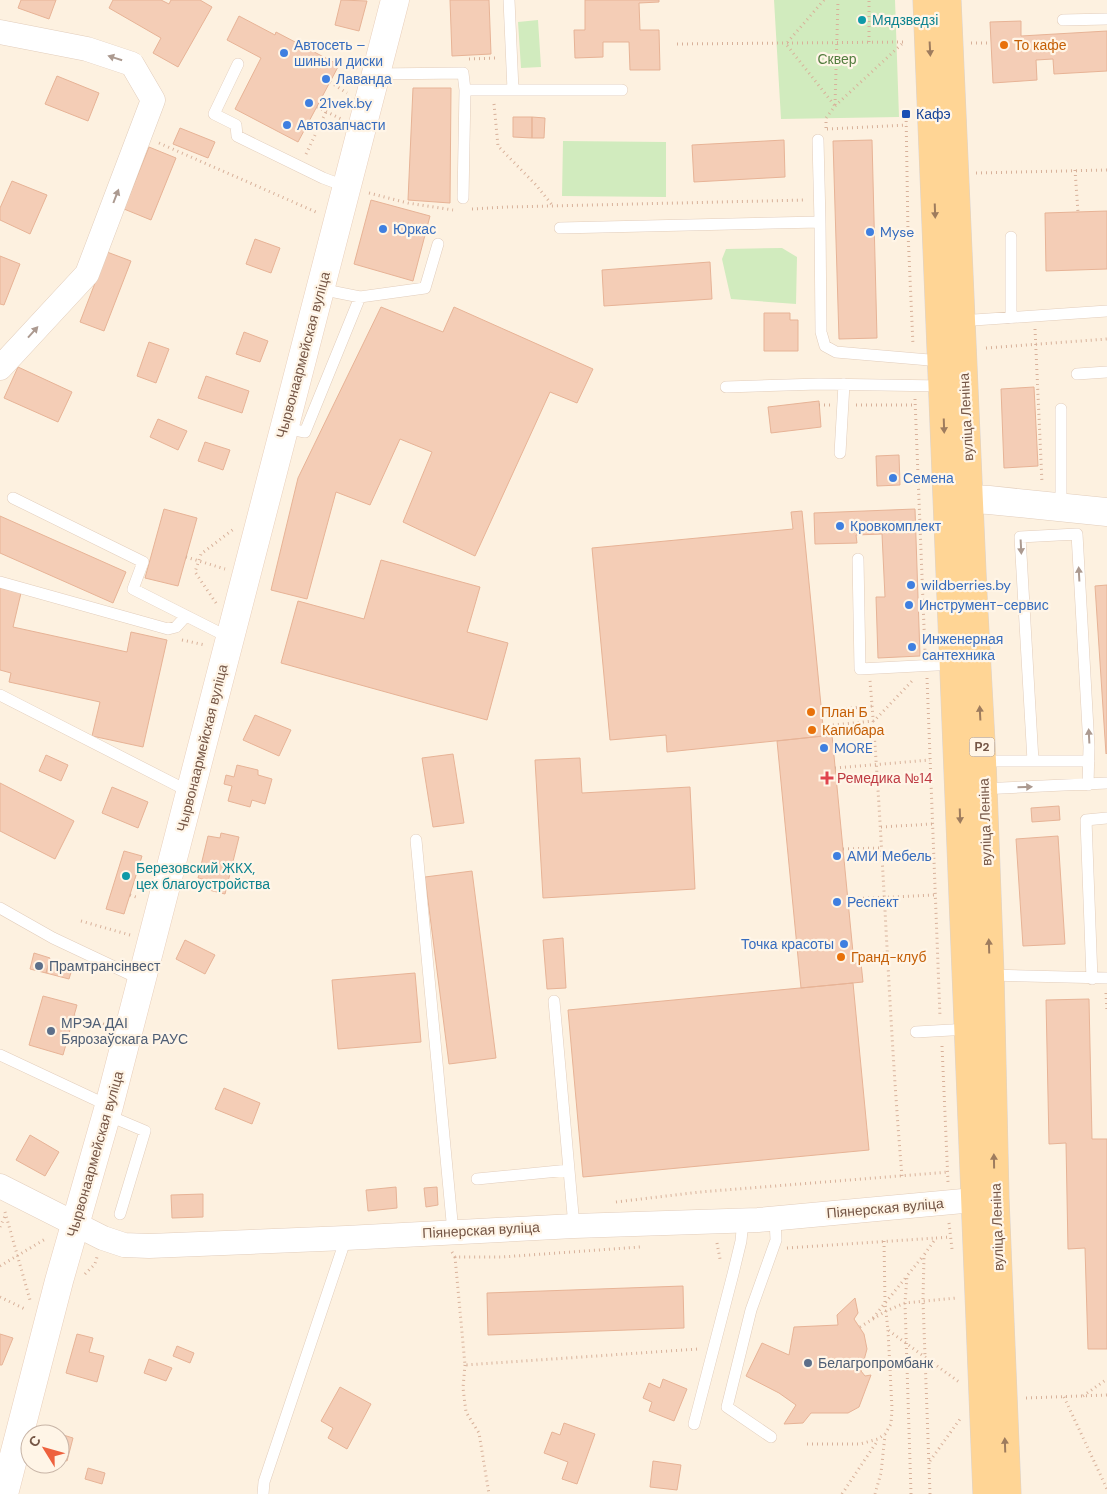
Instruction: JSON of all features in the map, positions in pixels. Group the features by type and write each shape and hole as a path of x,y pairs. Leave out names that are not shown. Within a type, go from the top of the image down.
{"main road":[{"name":"Чырвонаармейская вуліца","path":"4,1494 59,1281 108,1110 395,0"},
{"name":"вуліца Леніна","path":"927,0 951,321 957,364 958,499 971,789 985,1199 987,1494"},
{"name":"вуліца Леніна","path":"947,0 951,321"},
{"path":"958,499 1051,497 1107,512"},
{"name":"вуліца Леніна","path":"965,664 982,761 971,789"},
{"name":"вуліца Леніна","path":"985,1199 1007,1494"}],"street":[{"path":"0,32 87,49 132,64 153,100 86,274 0,368"},
{"name":"Піянерская вуліца","path":"0,1186 103,1238 124,1244 150,1246 346,1238 452,1241 574,1226 742,1231 776,1229 947,1202 985,1199"}],"lane":[{"path":"509,0 513,90"},
{"path":"1063,20 1107,19"},
{"path":"238,64 214,114 236,125 237,136 322,178 347,187"},
{"path":"376,74 462,73 465,90 463,198"},
{"path":"465,90 622,90"},
{"path":"818,140 820,332 824,346 836,352 957,364"},
{"path":"560,228 820,222"},
{"path":"1011,237 1011,318"},
{"path":"320,289 360,297 425,288 438,244"},
{"path":"284,428 305,432 360,297"},
{"path":"951,321 1107,312"},
{"path":"726,387 844,384 915,385 957,364"},
{"path":"1077,374 1107,372"},
{"path":"840,454 844,384"},
{"path":"1051,497 1061,410"},
{"path":"13,498 143,562 133,589 230,638"},
{"path":"1032,761 1020,537 1077,534 1090,748 1088,785"},
{"path":"858,559 860,669 965,664"},
{"path":"0,582 168,630 176,627 186,616"},
{"path":"0,695 190,792"},
{"path":"982,761 1088,761"},
{"path":"971,789 1107,783"},
{"path":"1092,979 1086,820 1107,818"},
{"path":"416,840 452,1241"},
{"path":"0,908 53,938 142,980"},
{"path":"978,976 1107,978"},
{"path":"554,1001 574,1226"},
{"path":"916,1032 980,1028"},
{"path":"0,1055 146,1131 120,1214"},
{"path":"476,1179 569,1170"},
{"path":"771,1437 728,1407 751,1310 776,1229"},
{"path":"694,1424 742,1231"},
{"path":"263,1494 264,1482 346,1238"}],"path":[{"path":"786,44 824,0"},
{"path":"835,106 838,0"},
{"path":"868,42 869,0"},
{"path":"677,44 904,42 835,106 826,118 826,129 907,125"},
{"path":"971,44 991,43"},
{"path":"786,44 835,106"},
{"path":"497,50 493,90 498,146 536,185 553,206 819,200"},
{"path":"462,59 497,59"},
{"path":"330,82 350,94"},
{"path":"317,107 342,120"},
{"path":"297,151 306,156 326,112"},
{"path":"140,134 317,212"},
{"path":"907,137 908,232 914,359"},
{"path":"1075,170 1078,212"},
{"path":"976,173 1107,170"},
{"path":"876,232 908,232"},
{"path":"1034,316 1038,427 1051,497"},
{"path":"957,364 1036,344 1107,339"},
{"path":"904,345 913,345"},
{"path":"915,385 935,895 949,1172 947,1202 953,1251"},
{"path":"819,406 838,405"},
{"path":"848,405 915,405"},
{"path":"217,603 195,572 201,554 238,525"},
{"path":"915,525 920,525"},
{"path":"186,557 226,569"},
{"path":"917,586 923,586"},
{"path":"918,607 924,606"},
{"path":"920,646 925,646"},
{"path":"823,726 874,721 926,665"},
{"path":"869,668 878,764 894,1079 902,1176"},
{"path":"821,711 872,706"},
{"path":"835,768 930,760"},
{"path":"881,827 932,824"},
{"path":"843,850 882,848"},
{"path":"130,895 139,898"},
{"path":"848,899 935,895"},
{"path":"81,921 130,935"},
{"path":"853,955 887,953"},
{"path":"74,1016 108,1025"},
{"path":"612,1202 700,1192 949,1172"},
{"path":"4,1209 32,1305"},
{"path":"0,1227 6,1215"},
{"path":"776,1229 785,1248 950,1237"},
{"path":"709,1242 717,1242 742,1231"},
{"path":"0,1266 50,1237 47,1246"},
{"path":"871,1321 936,1238"},
{"path":"452,1241 465,1366 463,1388 466,1412 479,1433 489,1494"},
{"path":"807,1444 860,1444 878,1439 885,1434 891,1424 892,1409 885,1303 884,1241"},
{"path":"717,1242 721,1263"},
{"path":"455,1257 502,1257 645,1247"},
{"path":"924,1255 923,1301 930,1494"},
{"path":"907,1276 905,1304 911,1494"},
{"path":"955,1288 956,1308"},
{"path":"0,1297 30,1312 34,1297"},
{"path":"860,1328 886,1312 905,1304 956,1298"},
{"path":"888,1330 906,1345 962,1384 961,1375"},
{"path":"465,1366 698,1349 701,1340"},
{"path":"1083,1396 1107,1379"},
{"path":"1025,1398 1107,1395"},
{"path":"1064,1397 1107,1489"},
{"path":"930,1461 962,1416 963,1426"},
{"path":"875,1494 881,1473 885,1434"},
{"path":"842,1494 878,1439"}],"green space":[{"name":"Сквер","path":"774,0 895,0 899,117 781,119"},
{"path":"538,20 541,67 521,68 518,22"},
{"path":"563,141 666,142 666,197 562,196"},
{"path":"782,248 797,257 796,304 731,299 722,259 726,249"}],"building":[{"path":"21,0 56,0 49,19 18,8"},
{"path":"113,0 161,0 169,4 171,0 200,0 212,7 178,67 153,53 161,38 109,8"},
{"path":"341,0 367,1 359,31 335,25"},
{"path":"450,0 489,0 491,54 452,56"},
{"path":"585,0 659,0 659,2 639,3 640,30 659,30 660,70 630,70 629,42 603,42 603,57 575,58 574,30 585,30"},
{"path":"239,16 275,35 276,32 339,65 298,142 235,109 261,58 227,40"},
{"path":"1021,21 1021,36 1107,31 1107,71 1054,74 1053,59 1036,60 1037,80 993,83 990,22"},
{"path":"57,76 99,93 88,121 45,104"},
{"path":"413,88 451,88 450,203 408,200"},
{"path":"513,117 532,117 532,138 513,137"},
{"path":"532,117 545,118 544,138 532,138"},
{"path":"180,128 215,142 208,158 173,144"},
{"path":"784,140 785,177 694,182 692,145"},
{"path":"872,140 877,338 839,339 833,141"},
{"path":"149,147 176,158 151,220 124,209"},
{"path":"12,181 47,195 30,234 0,220 0,208"},
{"path":"371,200 430,216 413,281 354,264"},
{"path":"1107,211 1107,269 1046,271 1045,213"},
{"path":"255,239 280,248 271,273 246,264"},
{"path":"107,252 131,261 104,331 80,322"},
{"path":"0,256 20,264 4,305 0,304"},
{"path":"710,262 712,299 604,306 602,270"},
{"path":"381,307 443,332 454,307 593,369 577,403 550,392 475,556 403,522 432,452 400,439 370,505 336,492 307,599 271,590 298,478"},
{"path":"764,313 790,313 790,320 798,320 798,351 764,351"},
{"path":"244,332 268,341 260,362 236,354"},
{"path":"149,342 169,349 156,383 137,376"},
{"path":"18,367 72,392 58,422 4,398"},
{"path":"206,376 249,391 242,413 198,398"},
{"path":"1034,387 1038,466 1004,468 1001,389"},
{"path":"819,401 821,427 771,433 768,407"},
{"path":"158,419 187,431 178,450 150,437"},
{"path":"205,442 230,450 223,470 198,461"},
{"path":"899,455 900,485 877,486 876,456"},
{"path":"164,509 197,518 178,586 145,578"},
{"path":"915,509 920,656 878,658 876,597 885,597 882,534 856,535 857,543 815,544 814,513"},
{"path":"802,511 824,736 667,752 666,735 610,740 592,548 793,529 791,512"},
{"path":"0,516 126,572 113,603 0,553"},
{"path":"381,560 480,587 467,632 508,643 487,720 281,663 298,601 364,619"},
{"path":"1107,585 1107,753 1106,754 1095,586"},
{"path":"0,588 21,593 13,627 127,652 131,632 167,640 143,747 92,736 100,702 9,682 11,673 0,670"},
{"path":"255,715 291,730 279,756 243,740"},
{"path":"832,735 854,963 861,963 863,982 801,988 777,741"},
{"path":"453,754 464,823 433,827 422,758"},
{"path":"46,755 68,765 61,781 39,771"},
{"path":"580,758 582,793 690,787 695,889 543,898 535,760"},
{"path":"237,765 258,770 258,775 272,779 265,804 252,800 250,807 228,801 232,786 224,784 226,775 234,777"},
{"path":"0,783 74,821 55,859 0,831"},
{"path":"112,787 148,802 138,828 102,813"},
{"path":"1059,806 1060,820 1032,822 1031,808"},
{"path":"221,833 239,837 225,894 205,889 207,880 198,878 208,836 220,838"},
{"path":"1058,836 1065,944 1023,946 1016,839"},
{"name":"Березовский ЖКХ, цех благоустройства","path":"124,851 142,856 124,914 106,909"},
{"path":"472,871 496,1058 449,1064 425,877"},
{"path":"563,938 566,988 547,989 543,940"},
{"path":"185,940 215,955 205,974 176,959"},
{"name":"Прамтрансінвест","path":"34,953 50,958 46,973 30,969"},
{"path":"49,963 72,969 69,979 46,973"},
{"path":"415,973 421,1042 338,1049 332,980"},
{"path":"853,983 869,1150 583,1177 568,1010"},
{"name":"МРЭА ДАІ Бярозаўскага РАУС","path":"43,996 77,1005 63,1055 29,1045"},
{"path":"1089,999 1092,1139 1107,1139 1107,1349 1088,1349 1085,1248 1068,1249 1066,1143 1049,1144 1046,1000"},
{"path":"224,1088 260,1103 252,1124 215,1109"},
{"path":"30,1135 59,1152 45,1176 16,1160"},
{"path":"396,1187 397,1208 368,1211 366,1190"},
{"path":"437,1187 438,1205 426,1207 424,1188"},
{"path":"203,1194 203,1217 172,1218 171,1195"},
{"path":"683,1286 684,1328 488,1335 487,1293"},
{"name":"Белагропромбанк","path":"855,1298 858,1313 854,1319 864,1334 867,1349 861,1371 865,1376 871,1375 859,1407 848,1413 811,1413 803,1423 784,1424 796,1405 779,1393 746,1376 762,1343 789,1355 794,1327 838,1325 837,1315"},
{"path":"0,1334 13,1338 2,1365 0,1365"},
{"path":"77,1334 93,1338 89,1352 104,1356 97,1382 66,1373"},
{"path":"177,1346 194,1353 190,1363 173,1356"},
{"path":"149,1359 172,1368 166,1381 144,1373"},
{"path":"663,1379 687,1389 674,1421 649,1411 652,1402 643,1398 649,1383 660,1388"},
{"path":"340,1387 371,1404 347,1449 328,1438 333,1428 321,1421"},
{"path":"564,1423 595,1434 577,1484 562,1479 568,1462 544,1453 552,1432 560,1435"},
{"path":"70,1437 73,1438 70,1450"},
{"path":"653,1461 681,1465 677,1490 650,1487"},
{"path":"88,1468 105,1473 102,1484 85,1479"}],"place":[{"name":"Мядзведзі","path":"862,20"},
{"name":"То кафе","path":"1004,45"},
{"name":"Автосеть – шины и диски","path":"284,53"},
{"name":"Лаванда","path":"326,79"},
{"name":"21vek.by","path":"309,103"},
{"name":"Кафэ","path":"906,114"},
{"name":"Автозапчасти","path":"287,125"},
{"name":"Юркас","path":"383,229"},
{"name":"Myse","path":"870,232"},
{"name":"Семена","path":"893,478"},
{"name":"Кровкомплект","path":"840,526"},
{"name":"wildberries.by","path":"911,585"},
{"name":"Инструмент-сервис","path":"909,605"},
{"name":"Инженерная сантехника","path":"912,647"},
{"name":"План Б","path":"811,712"},
{"name":"Капибара","path":"812,730"},
{"name":"MORE","path":"824,748"},
{"name":"Ремедика №14","path":"827,778"},
{"name":"АМИ Мебель","path":"837,856"},
{"name":"Березовский ЖКХ, цех благоустройства","path":"126,876"},
{"name":"Респект","path":"837,902"},
{"name":"Точка красоты","path":"844,944"},
{"name":"Гранд-клуб","path":"841,957"},
{"name":"Прамтрансінвест","path":"39,966"},
{"name":"МРЭА ДАІ Бярозаўскага РАУС","path":"51,1031"},
{"name":"Белагропромбанк","path":"808,1363"}]}
